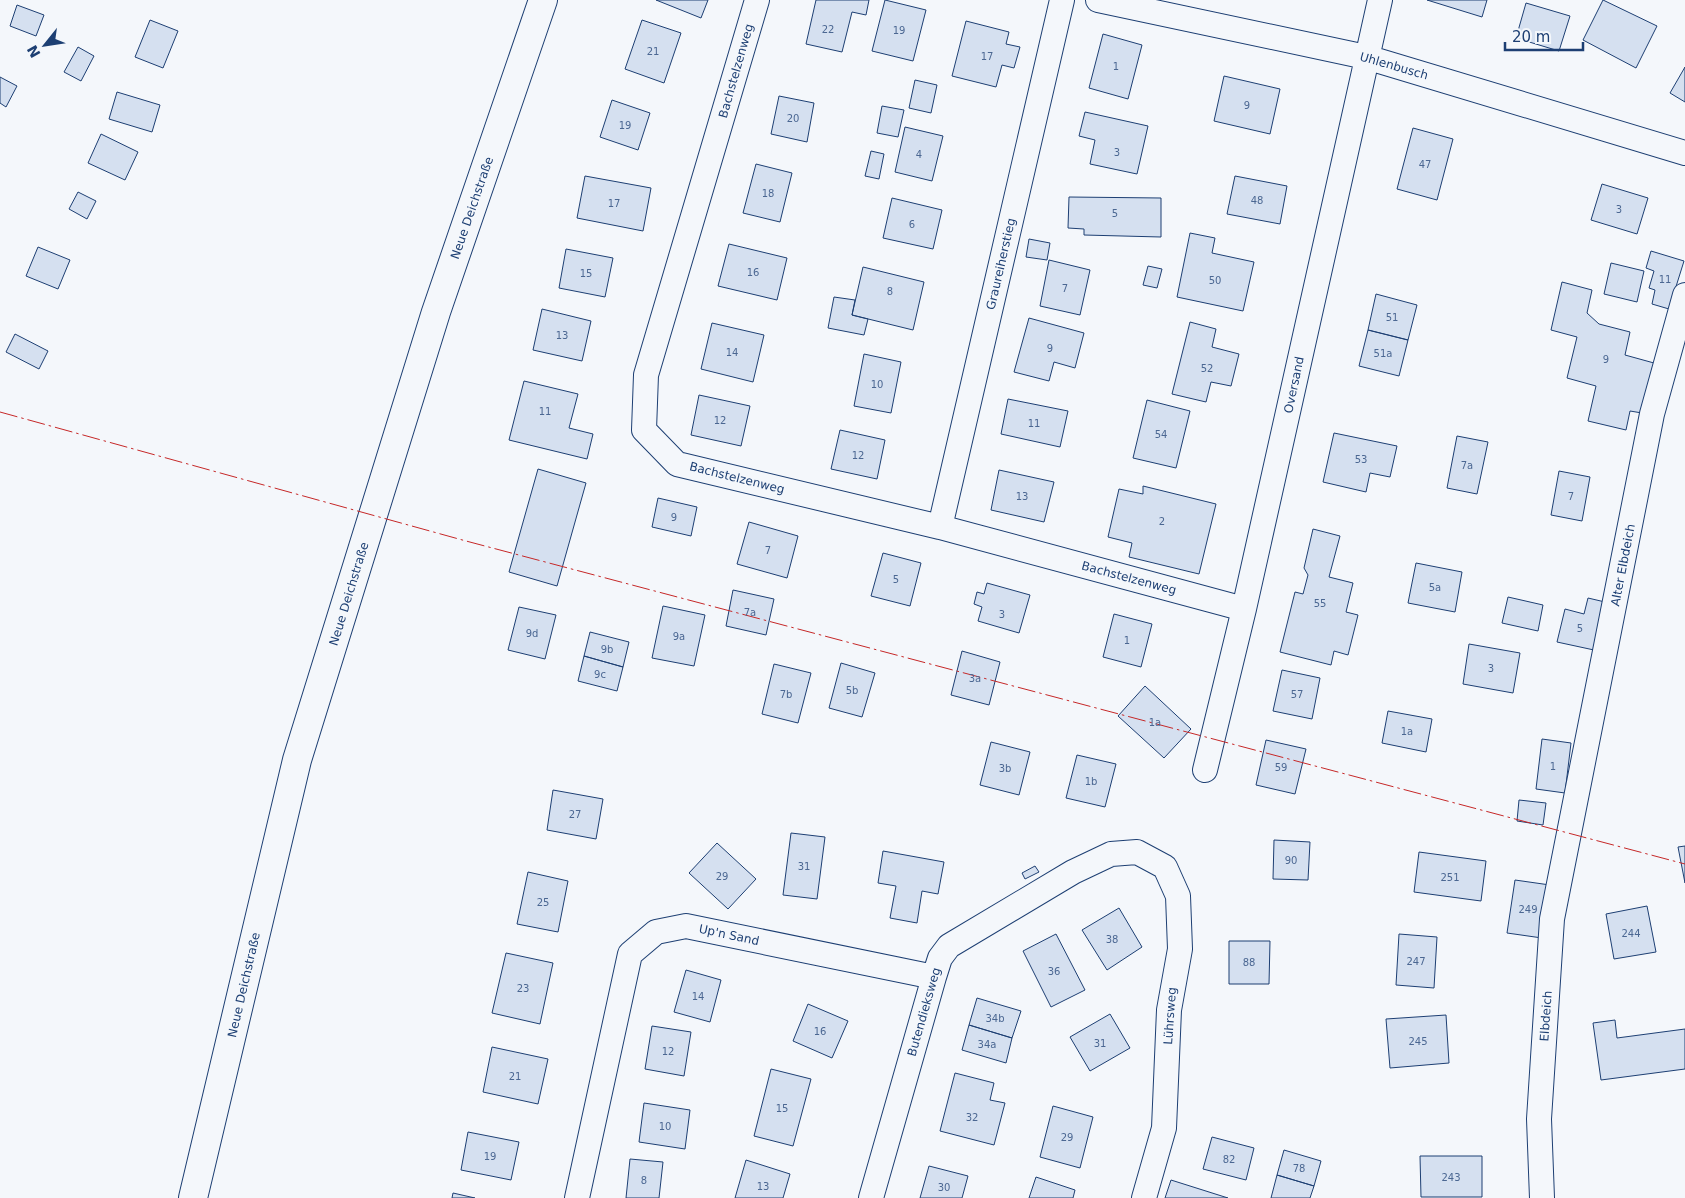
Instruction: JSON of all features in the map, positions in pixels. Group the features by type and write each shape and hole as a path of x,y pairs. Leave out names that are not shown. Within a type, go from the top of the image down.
{"street":[{"name":"Neue Deichstraße","path":"193,1198 297,760 436,312 543,0"},
{"name":"Bachstelzenweg","path":"757,0 646,375 644,430 677,464 940,527 1244,609"},
{"name":"Graureiherstieg","path":"940,527 1062,0"},
{"name":"Uhlenbusch","path":"1098,0 1366,57 1685,153"},
{"name":"Oversand","path":"1205,770 1244,609 1380,0"},
{"name":"Alter Elbdeich","path":"1569,836 1652,414 1685,295"},
{"name":"Elbdeich","path":"1542,1198 1539,1120 1552,919 1569,836"},
{"name":"Butendieksweg","path":"871,1198 940,958 949,946 1073,872 1111,854 1137,852"},
{"name":"Lührsweg","path":"1137,852 1166,867 1178,896 1180,949 1169,1010 1164,1128 1144,1198"},
{"name":"Up'n Sand","path":"577,1198 630,954 656,932 686,926 934,978"}],"building":[{"path":"656,0 708,0 701,18"},
{"path":"816,0 869,0 866,15 852,12 842,52 806,44"},
{"path":"885,0 926,10 913,61 872,51"},
{"path":"1427,0 1487,0 1482,17"},
{"path":"1603,0 1657,26 1636,68 1583,40"},
{"path":"1526,3 1570,16 1559,51 1516,38"},
{"path":"17,5 44,15 36,36 10,26"},
{"path":"150,20 178,31 163,68 135,57"},
{"path":"642,20 681,33 664,83 625,69"},
{"path":"966,21 1009,32 1006,44 1020,47 1014,68 1002,65 996,87 952,76"},
{"path":"1103,34 1142,45 1128,99 1089,88"},
{"path":"78,47 94,56 81,81 64,72"},
{"path":"1685,67 1685,102 1670,93"},
{"path":"1224,76 1280,89 1270,134 1214,121"},
{"path":"0,77 17,86 6,107 0,103"},
{"path":"915,80 937,85 931,113 909,108"},
{"path":"117,92 160,105 152,132 109,119"},
{"path":"779,96 814,103 807,142 771,134"},
{"path":"612,100 650,113 638,150 600,137"},
{"path":"882,106 904,110 898,137 877,133"},
{"path":"1085,112 1148,126 1137,174 1090,164 1095,140 1079,136"},
{"path":"905,127 943,136 932,181 895,172"},
{"path":"1413,128 1453,139 1437,200 1397,189"},
{"path":"101,134 138,152 125,180 88,163"},
{"path":"871,151 884,154 879,179 865,176"},
{"path":"756,164 792,173 780,222 743,213"},
{"path":"585,176 651,188 643,231 577,218"},
{"path":"1235,176 1287,186 1280,224 1227,214"},
{"path":"1602,184 1648,198 1637,234 1591,220"},
{"path":"78,192 96,201 87,219 69,209"},
{"path":"1069,197 1161,198 1161,237 1084,235 1084,229 1068,228"},
{"path":"892,198 942,210 933,249 883,238"},
{"path":"1190,233 1215,238 1212,253 1254,262 1243,311 1177,297"},
{"path":"1029,239 1050,243 1047,260 1026,257"},
{"path":"729,244 787,258 777,300 718,286"},
{"path":"38,247 70,260 58,289 26,276"},
{"path":"566,249 613,258 605,297 559,288"},
{"path":"1651,251 1684,261 1669,309 1652,304 1655,290 1649,288 1654,271 1646,268"},
{"path":"1049,260 1090,270 1080,315 1040,306"},
{"path":"1611,263 1644,271 1637,302 1604,294"},
{"path":"1148,266 1162,269 1157,288 1143,285"},
{"path":"863,267 924,282 913,330 852,315"},
{"path":"1562,282 1592,290 1587,313 1599,324 1630,332 1625,355 1654,363 1642,413 1630,411 1626,430 1588,421 1596,386 1567,378 1577,337 1551,330"},
{"path":"1376,294 1417,305 1408,340 1368,330"},
{"path":"834,297 855,300 852,315 868,319 864,335 828,328"},
{"path":"542,309 591,321 582,361 533,350"},
{"path":"1029,318 1084,333 1075,368 1054,362 1049,381 1014,372"},
{"path":"1190,322 1216,329 1212,347 1239,354 1231,386 1211,382 1206,402 1172,394"},
{"path":"712,323 764,335 753,382 701,369"},
{"path":"1368,330 1408,340 1399,376 1359,366"},
{"path":"15,334 48,351 39,369 6,352"},
{"path":"864,354 901,362 891,413 854,406"},
{"path":"524,381 578,394 569,428 593,434 587,459 509,440"},
{"path":"699,395 750,406 741,446 691,435"},
{"path":"1008,399 1068,411 1060,447 1001,434"},
{"path":"1147,400 1190,411 1176,468 1133,458"},
{"path":"840,430 885,440 877,479 831,469"},
{"path":"1334,433 1397,446 1390,477 1370,473 1366,492 1323,482"},
{"path":"1457,436 1488,442 1477,494 1447,488"},
{"path":"538,469 586,483 557,586 509,572"},
{"path":"999,470 1054,482 1044,522 991,510"},
{"path":"1559,471 1590,477 1582,521 1551,515"},
{"path":"1143,486 1216,504 1199,574 1129,557 1132,543 1108,537 1119,489 1143,494"},
{"path":"658,498 697,507 691,536 652,527"},
{"path":"749,522 798,536 787,578 737,564"},
{"path":"1313,529 1340,536 1329,577 1353,583 1346,612 1358,615 1348,655 1334,651 1331,665 1280,652 1295,592 1303,594 1308,575 1304,568"},
{"path":"883,553 921,563 910,606 871,596"},
{"path":"1416,563 1462,572 1455,612 1408,603"},
{"path":"987,583 1030,595 1019,633 978,621 982,607 974,604 977,592 984,594"},
{"path":"733,590 774,599 766,635 726,626"},
{"path":"1508,597 1543,605 1538,631 1502,623"},
{"path":"1588,598 1605,602 1594,650 1557,642 1565,609 1584,614"},
{"path":"663,606 705,615 694,666 652,658"},
{"path":"519,607 556,615 545,659 508,650"},
{"path":"1114,614 1152,624 1141,667 1103,657"},
{"path":"590,632 629,642 623,667 584,656"},
{"path":"1469,644 1520,653 1513,693 1463,684"},
{"path":"962,651 1000,662 989,705 951,695"},
{"path":"584,656 623,667 617,691 578,681"},
{"path":"841,663 875,673 862,717 829,708"},
{"path":"774,664 811,673 798,723 762,714"},
{"path":"1282,670 1320,678 1312,719 1273,711"},
{"path":"1145,686 1191,729 1164,758 1118,716"},
{"path":"1388,711 1432,719 1426,752 1382,743"},
{"path":"1542,739 1571,743 1565,793 1536,789"},
{"path":"1266,740 1306,749 1295,794 1256,785"},
{"path":"991,742 1030,752 1019,795 980,785"},
{"path":"1077,755 1116,764 1105,807 1066,798"},
{"path":"553,790 603,799 596,839 547,830"},
{"path":"1519,800 1546,803 1543,825 1517,821"},
{"path":"791,833 825,837 817,899 783,895"},
{"path":"1274,840 1310,842 1308,880 1273,879"},
{"path":"717,843 756,879 728,909 689,873"},
{"path":"1685,846 1685,883 1678,847"},
{"path":"883,851 944,862 938,894 922,891 917,923 890,918 896,886 878,883"},
{"path":"1419,852 1486,861 1481,901 1414,892"},
{"path":"1035,866 1039,872 1025,879 1022,873"},
{"path":"528,872 568,881 558,932 517,924"},
{"path":"1515,880 1550,885 1542,938 1507,933"},
{"path":"1647,906 1656,952 1614,959 1606,914"},
{"path":"1119,908 1142,947 1107,970 1082,930"},
{"path":"1056,934 1085,990 1051,1007 1023,951"},
{"path":"1399,934 1437,937 1434,988 1396,985"},
{"path":"1229,941 1270,941 1269,984 1229,984"},
{"path":"506,953 553,963 540,1024 492,1013"},
{"path":"686,970 721,980 710,1022 674,1012"},
{"path":"977,998 1021,1011 1012,1038 969,1025"},
{"path":"808,1004 848,1021 832,1058 793,1041"},
{"path":"1110,1014 1130,1048 1090,1071 1070,1037"},
{"path":"1446,1015 1449,1063 1390,1068 1386,1019"},
{"path":"1615,1020 1617,1038 1685,1029 1685,1069 1601,1080 1593,1023"},
{"path":"969,1025 1012,1038 1006,1063 962,1050"},
{"path":"652,1026 691,1032 684,1076 645,1069"},
{"path":"492,1047 548,1059 538,1104 483,1092"},
{"path":"771,1069 811,1079 793,1146 754,1136"},
{"path":"955,1073 994,1083 990,1100 1005,1103 994,1145 940,1131"},
{"path":"644,1103 690,1110 685,1149 639,1142"},
{"path":"1053,1106 1093,1117 1080,1168 1040,1157"},
{"path":"468,1132 519,1142 511,1180 461,1170"},
{"path":"1212,1137 1254,1148 1246,1180 1203,1169"},
{"path":"1284,1150 1321,1161 1314,1186 1277,1175"},
{"path":"1420,1156 1482,1156 1482,1197 1421,1197"},
{"path":"630,1159 663,1162 659,1198 626,1198"},
{"path":"746,1160 790,1174 783,1198 735,1198"},
{"path":"929,1166 968,1176 962,1198 920,1198"},
{"path":"1277,1175 1314,1186 1310,1198 1271,1198"},
{"path":"1036,1177 1075,1190 1073,1198 1029,1198"},
{"path":"1171,1180 1228,1198 1165,1198"},
{"path":"453,1193 475,1198 452,1198"}],"power":[{"path":"0,412 466,541 1685,864"}]}
